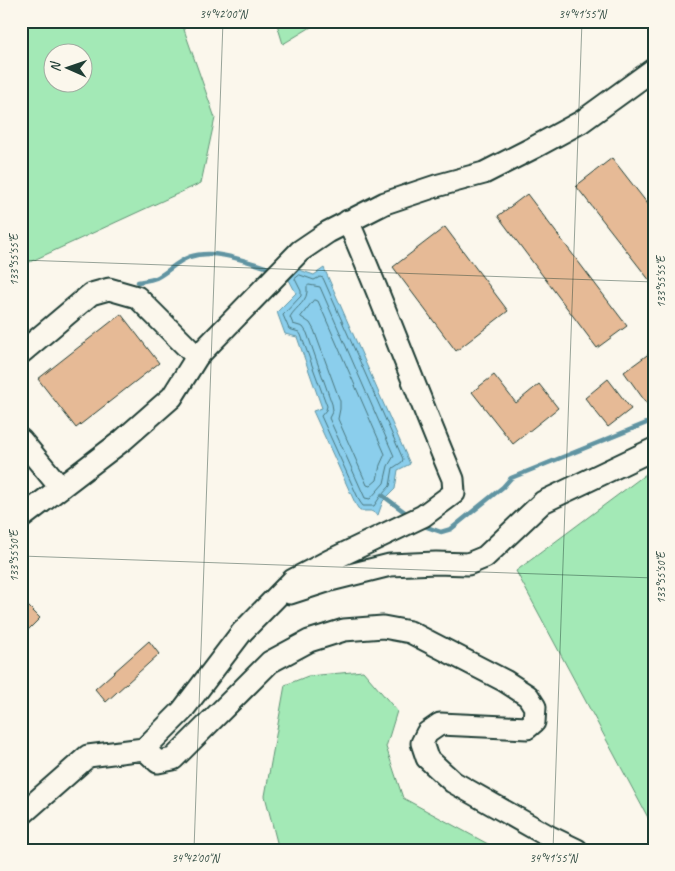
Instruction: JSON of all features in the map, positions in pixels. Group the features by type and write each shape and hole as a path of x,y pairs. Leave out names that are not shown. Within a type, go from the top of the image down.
{"street":[{"path":"21,518 123,440 172,397 197,357 307,246 328,232 385,203 484,173 581,122 654,69"},
{"path":"21,815 88,756 144,749 182,711 242,632 293,580 416,520 454,493 453,479 417,395 394,332 348,221"},
{"path":"21,353 91,294 110,289 137,297 197,357"},
{"path":"21,440 60,487"},
{"path":"274,598 330,580 390,565 468,564 485,557 544,502 654,450"},
{"path":"144,749 158,762 173,759 270,662 309,641 344,630 383,627 410,632 505,681 528,696 535,707 534,722 527,728 440,724 427,733 422,743 426,758 453,782 576,850"}],"green space":[{"path":"21,21 181,21 215,118 201,183 21,266"},
{"path":"276,21 321,21 283,44"},
{"path":"654,468 654,825 652,825 516,571"},
{"path":"363,671 397,711 386,747 403,798 499,850 279,850 265,796 285,685 308,676"}],"water":[{"path":"324,268 410,464 398,470 395,489 383,501 378,515 371,511 360,511 356,505 313,411 322,408 297,337 285,334 277,312 296,293 288,278 297,269 314,275"}],"building":[{"path":"612,158 654,212 654,286 576,186"},
{"path":"527,194 627,326 597,348 498,216"},
{"path":"445,227 508,311 456,351 393,267"},
{"path":"121,314 159,363 76,428 38,379"},
{"path":"654,350 654,399 647,404 624,372"},
{"path":"494,375 516,403 539,384 558,408 513,444 472,392"},
{"path":"608,379 631,409 608,427 585,398"},
{"path":"21,599 40,618 24,634 21,632"},
{"path":"149,641 159,654 106,702 95,689"}],"waterway":[{"path":"138,282 156,278 184,259 199,255 221,255 272,269"},
{"path":"421,525 441,532 451,529 503,487 511,478 654,420"},
{"path":"382,495 410,516"}]}
